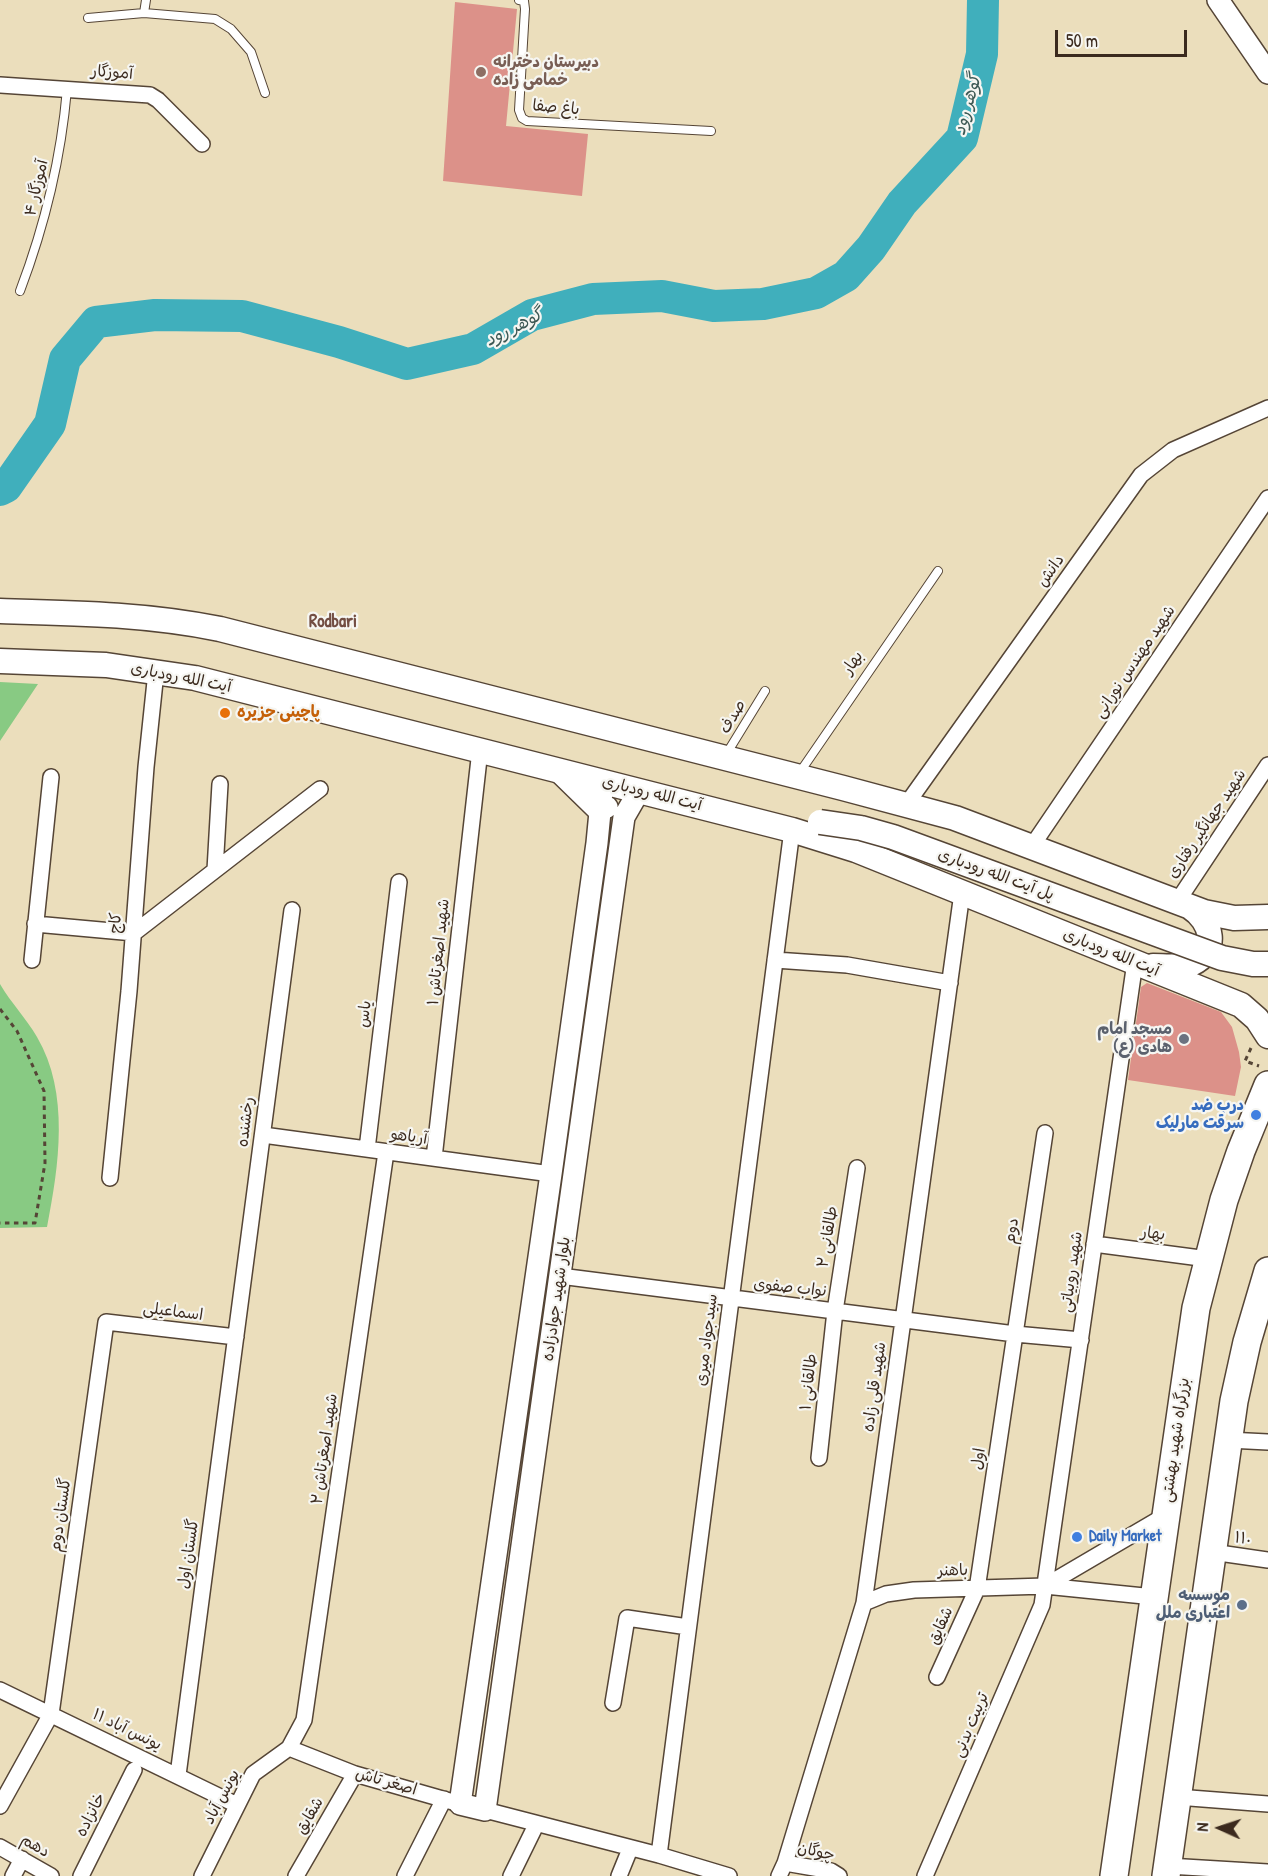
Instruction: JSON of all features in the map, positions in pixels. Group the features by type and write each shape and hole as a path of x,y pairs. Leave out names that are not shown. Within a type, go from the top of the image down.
{"highway":[{"name":"بزرگراه شهید بهشتی","path":"1114,1876 1192,1334 1208,1259 1232,1175 1268,1084"},
{"path":"1167,1871 1228,1440 1243,1359 1268,1270"}],"main road":[{"path":"0,611 110,614 170,620 220,629 906,805 969,823 1183,905 1224,916 1268,917"},
{"name":"آیت الله رودباری","path":"0,661 76,663 156,672 207,681 792,830 856,850 1241,1005 1257,1018 1260,1041"},
{"name":"پل آیت الله رودباری","path":"718,811 861,828 893,837 1212,955 1232,961 1268,964"},
{"path":"1140,964 1188,965 1204,953 1210,939 1208,924 1202,915 1183,905"}],"street":[{"path":"1218,0 1268,73"},
{"name":"آموزگار","path":"1,88 68,88 150,95 158,100 202,144"},
{"name":"دانش","path":"906,805 1141,475 1173,450 1268,408"},
{"name":"شهید مهندس نورانی","path":"1032,846 1268,498"},
{"name":"کاج","path":"110,1178 156,672"},
{"name":"شهید اصغرتاش ۱","path":"434,1158 480,750"},
{"name":"شهید جهانگیر رفتاری","path":"1183,905 1268,765"},
{"path":"556,770 599,812"},
{"path":"32,960 51,777"},
{"path":"405,1876 452,1801 551,1174 597,843 603,782"},
{"path":"215,870 220,784"},
{"path":"35,924 134,933 320,789"},
{"name":"بلوار شهید جوادزاده","path":"485,1810 624,817 639,791"},
{"path":"599,812 610,807 616,808 624,817"},
{"name":"سیدجواد میری","path":"659,1855 792,830"},
{"name":"یاس","path":"367,1149 399,882"},
{"name":"شهید قلی زاده","path":"782,1870 864,1603 962,893"},
{"name":"رخشنده","path":"236,1337 292,910"},
{"path":"775,960 847,965 950,983"},
{"name":"شهید روبیاتی","path":"1045,1586 1094,1244 1140,964"},
{"name":"دوم","path":"1015,1334 1045,1133"},
{"name":"آریاهو","path":"263,1135 551,1174"},
{"name":"شهید اصغرتاش ۲","path":"288,1748 304,1720 386,1152"},
{"name":"طالقانی ۲","path":"835,1311 857,1168"},
{"path":"551,1174 574,1178"},
{"name":"بهار","path":"1094,1244 1208,1259"},
{"name":"نواب صفوی","path":"560,1276 1015,1334 1081,1340"},
{"name":"طالقانی ۱","path":"819,1458 835,1311"},
{"name":"اسماعیلی","path":"106,1322 236,1337"},
{"name":"گلستان دوم","path":"51,1714 106,1322"},
{"name":"اول","path":"977,1589 1015,1334"},
{"name":"گلستان اول","path":"178,1775 236,1337"},
{"path":"1228,1440 1268,1442"},
{"name":"باهنر","path":"1045,1586 1166,1515"},
{"name":"۱۱۰","path":"1212,1552 1268,1560"},
{"name":"باهنر","path":"864,1603 886,1594 915,1590 1045,1586 1154,1597"},
{"name":"تربیت بدنی","path":"925,1876 1042,1605 1045,1586"},
{"name":"شقایق","path":"938,1677 977,1589"},
{"path":"613,1703 627,1618 688,1628"},
{"name":"یونس آباد ۱۱","path":"0,1690 237,1805"},
{"path":"0,1806 51,1714"},
{"name":"اصغر تاش","path":"288,1748 355,1774 485,1810"},
{"name":"یونس آباد","path":"202,1876 253,1774 288,1748"},
{"name":"خانزاده","path":"81,1876 134,1770"},
{"name":"شقایق","path":"296,1876 355,1774"},
{"path":"1177,1797 1268,1804"},
{"path":"485,1810 659,1855 729,1876"},
{"path":"511,1876 536,1825"},
{"name":"دهم","path":"0,1847 51,1876"},
{"path":"619,1876 630,1849"},
{"path":"13,1876 22,1859"},
{"name":"چوگان","path":"782,1870 831,1871 839,1876"},
{"path":"1167,1871 1268,1872"}],"lane":[{"path":"144,13 146,0"},
{"name":"باغ صفا","path":"519,0 524,1 525,9 519,110 522,118 527,121 711,131"},
{"path":"88,18 144,13 215,19 231,29 251,52 265,93"},
{"name":"آموزگار ۴","path":"20,291 37,246 54,180 68,88"},
{"name":"بهار","path":"797,776 938,571"},
{"name":"صدف","path":"724,758 765,691"}],"path":[{"path":"0,1009 17,1031 44,1091 45,1163 35,1223 0,1223"},
{"path":"1245,1060 1260,1041"}],"green space":[{"path":"0,682 38,684 0,741"},
{"path":"0,984 37,1037 54,1082 58,1106 58,1155 47,1227 0,1228"}],"building":[{"name":"دبیرستان دخترانه خمامی زاده","path":"455,2 517,9 506,126 588,134 582,196 443,181"},
{"name":"مسجد امام هادی (ع)","path":"1147,983 1221,1012 1232,1027 1239,1052 1241,1067 1235,1096 1128,1080 1141,987"}],"waterway":[{"name":"گوهر رود","path":"0,490 6,487 50,424 65,359 96,322 155,315 242,316 339,342 407,364 473,349 532,315 593,299 662,296 714,306 763,304 816,293 846,276 871,248 902,203 962,138 982,54 983,0"}],"place":[{"name":"دبیرستان دخترانه خمامی زاده","path":"481,72"},
{"name":"پاچینی جزیره","path":"225,713"},
{"name":"مسجد امام هادی (ع)","path":"1184,1039"},
{"name":"درب ضد سرقت مارلیک","path":"1256,1115"},
{"name":"Daily Market","path":"1077,1537"},
{"name":"موسسه اعتباری ملل","path":"1242,1605"}],"district":[{"name":"Rodbari","path":"333,622"}]}
